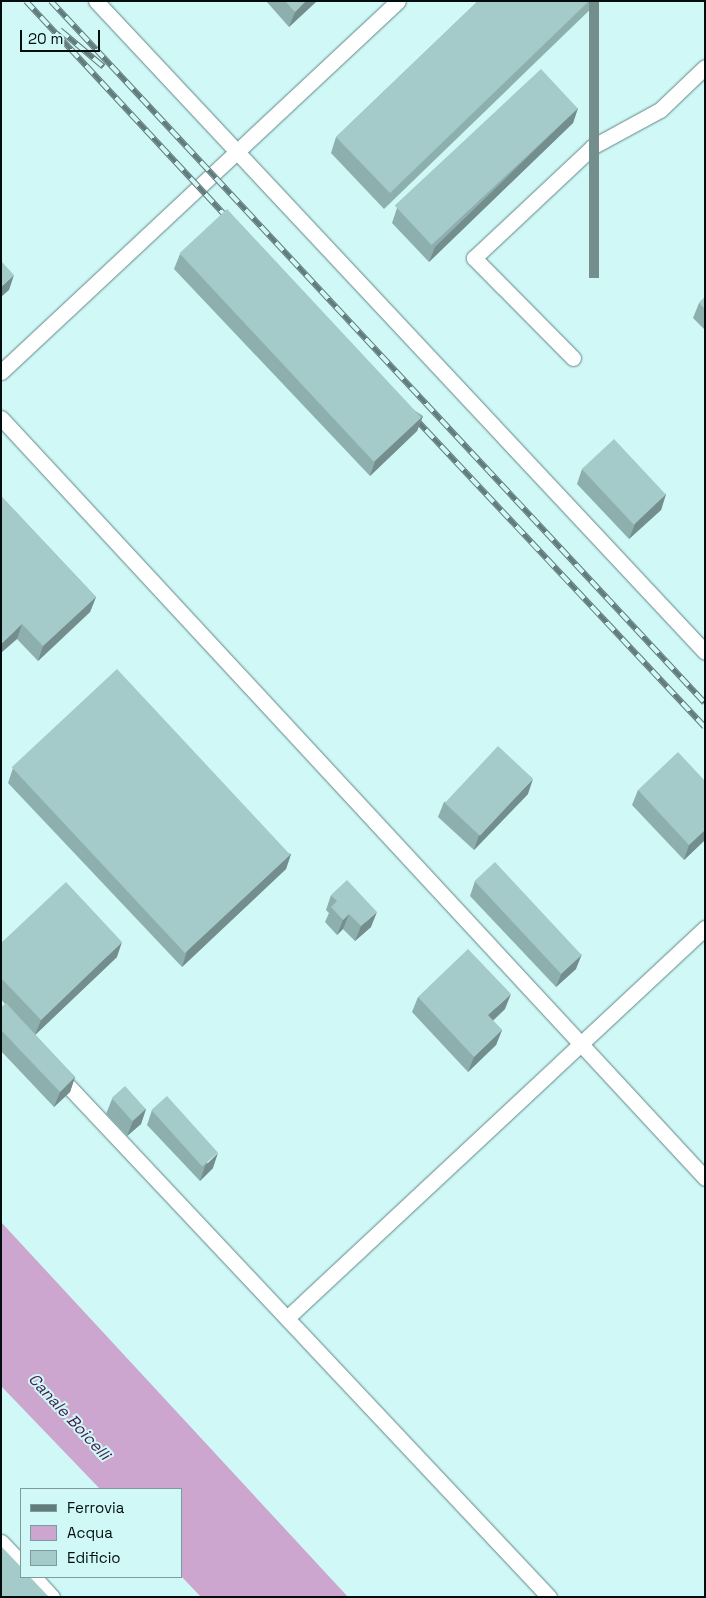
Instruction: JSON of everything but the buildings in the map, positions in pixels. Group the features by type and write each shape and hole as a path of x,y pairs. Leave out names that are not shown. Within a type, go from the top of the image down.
{"lane":[{"path":"96,1 705,652"},
{"path":"1,372 398,1"},
{"path":"573,358 474,258 592,147 660,110 705,67"},
{"path":"1,418 582,1042 705,1178"},
{"path":"287,1318 705,928"},
{"path":"49,1065 549,1597"},
{"path":"1,1542 20,1562"},
{"path":"35,1578 52,1597"}],"water":[{"name":"Canale Boicelli","path":"1,1222 348,1597 201,1597 182,1577 182,1488 99,1488 1,1386"}],"railway":[{"path":"26,1 232,223"},
{"path":"51,1 705,703"},
{"path":"60,30 104,67"},
{"path":"411,414 705,727"}]}
